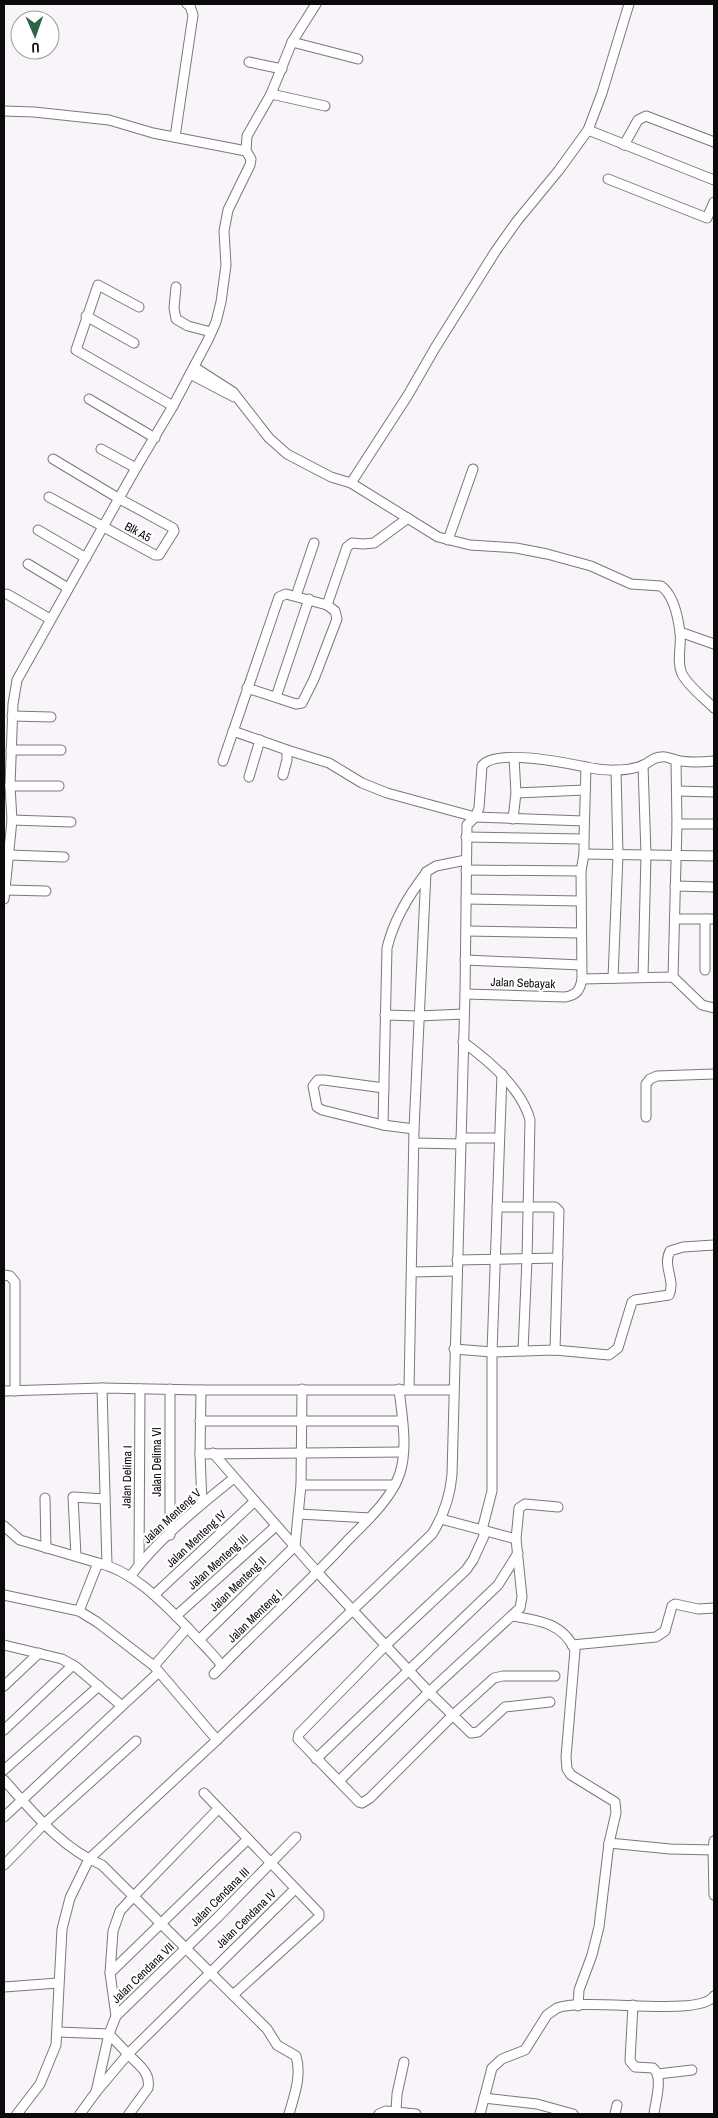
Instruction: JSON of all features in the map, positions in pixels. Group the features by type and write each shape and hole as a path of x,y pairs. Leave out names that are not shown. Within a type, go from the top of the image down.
{"street":[{"path":"176,138 193,15 190,6 187,4"},
{"path":"46,891 5,894 12,820 10,786 12,716 17,680 50,619 173,406 211,332 219,312 226,265 224,231 226,218 250,165 251,159 246,151 247,136 271,94 292,42 316,4"},
{"path":"351,482 408,395 495,252 588,130 602,94 629,4"},
{"path":"292,42 358,59"},
{"path":"249,62 282,69"},
{"path":"271,94 325,106"},
{"path":"4,111 34,112 109,120 140,130 246,151"},
{"path":"624,145 638,120 646,116 714,142"},
{"path":"588,130 714,180"},
{"path":"608,179 707,218 714,202"},
{"path":"139,307 99,285 86,316 76,350 80,355 173,406"},
{"path":"176,287 174,308 176,319 188,326 211,332"},
{"path":"86,316 134,343"},
{"path":"192,370 228,388 269,438 287,454 331,477 351,482 438,537 470,545 516,548 547,554 591,566 631,584 661,586 672,599 680,632 680,665 682,674 714,708"},
{"path":"89,399 155,438"},
{"path":"102,449 136,468"},
{"path":"53,459 119,498"},
{"path":"448,540 473,469"},
{"path":"49,498 103,527"},
{"name":"Blk A5","path":"103,527 156,556 158,556 174,531 173,528 119,498"},
{"path":"328,605 347,547 352,543 374,543 408,518"},
{"path":"38,530 86,558"},
{"path":"296,596 314,543"},
{"path":"28,564 68,588"},
{"path":"7,594 50,619"},
{"path":"223,761 247,688 279,597 286,594 309,599 328,605 335,611 338,619 306,699 302,703 296,704 247,688"},
{"path":"276,697 309,599"},
{"path":"680,632 714,644"},
{"path":"12,716 51,717"},
{"path":"233,731 329,763 362,783 387,794 474,818 584,821"},
{"path":"249,776 260,740"},
{"path":"11,750 61,750"},
{"path":"283,775 288,750"},
{"path":"17,2114 45,2074 56,2045 58,2032 58,1983 65,1914 70,1898 89,1860 432,1534 441,1519 451,1491 465,994 466,825 474,818 479,808 482,766 489,760 514,758 566,762 586,767 616,770 643,765 653,758 660,757 676,760 714,761"},
{"path":"514,758 516,793 514,819"},
{"path":"673,977 677,824 676,760"},
{"path":"643,765 646,855 643,977"},
{"path":"586,767 584,854 581,871 582,979 673,977 702,1005 714,1008"},
{"path":"613,978 618,855 616,770"},
{"path":"10,786 59,786"},
{"path":"516,793 585,790"},
{"path":"677,790 714,792"},
{"path":"12,820 71,822"},
{"path":"677,824 714,824"},
{"path":"466,837 584,839"},
{"path":"584,854 714,856"},
{"path":"10,855 64,857"},
{"path":"383,1125 387,948 391,933 407,897 426,872 436,866 466,865 581,871"},
{"path":"409,1389 414,1129 426,872"},
{"path":"675,886 714,887"},
{"path":"466,899 581,901"},
{"path":"675,919 710,919 705,970"},
{"path":"466,931 581,933"},
{"path":"465,960 581,965"},
{"name":"Jalan Sebayak","path":"465,994 565,998 577,993 582,979"},
{"path":"384,1015 464,1014"},
{"path":"463,1042 483,1056 502,1074 527,1111 530,1120 528,1259 523,1351"},
{"path":"502,1074 498,1138 492,1352 492,1492 483,1530 484,1536 470,1565 386,1645 299,1734 300,1742 359,1802 365,1802 452,1716 494,1678 503,1676 554,1676"},
{"path":"646,1117 646,1084 650,1080 657,1076 714,1074"},
{"path":"384,1088 324,1080 315,1082 313,1086 317,1106 322,1110 383,1125 414,1129"},
{"path":"415,1144 498,1138"},
{"path":"497,1207 555,1207 559,1210 555,1350"},
{"path":"454,1349 492,1352 555,1350 609,1355 618,1348 632,1302 669,1295 671,1286 667,1262 670,1251 683,1247 714,1245"},
{"path":"457,1260 558,1258"},
{"path":"412,1272 457,1271"},
{"path":"4,1275 13,1278 15,1282 15,1390"},
{"path":"4,1391 102,1388 453,1390"},
{"path":"78,1611 102,1564 105,1499 102,1388"},
{"name":"Jalan Delima I","path":"139,1564 140,1389"},
{"name":"Jalan Delima VI","path":"170,1389 170,1535"},
{"path":"295,1546 301,1485 300,1420 302,1389"},
{"path":"301,1485 395,1486 400,1473 403,1452 399,1389"},
{"path":"201,1390 200,1454 202,1504"},
{"path":"200,1421 402,1421"},
{"path":"200,1454 403,1452"},
{"path":"213,1453 295,1546 316,1574 452,1716 474,1734 505,1707 550,1702"},
{"name":"Jalan Menteng V","path":"130,1577 139,1564 202,1504 234,1478"},
{"name":"Jalan Menteng I","path":"214,1674 370,1518 395,1486"},
{"path":"76,1556 73,1497 105,1499"},
{"path":"46,1498 46,1548"},
{"name":"Jalan Menteng IV","path":"154,1595 255,1501"},
{"path":"339,1781 520,1608 522,1602 516,1539 519,1508 521,1506 558,1507"},
{"path":"299,1514 370,1518"},
{"path":"441,1519 516,1539"},
{"path":"4,1526 20,1540 102,1564 130,1577 154,1595 176,1616 222,1666"},
{"name":"Jalan Menteng III","path":"176,1616 276,1526"},
{"name":"Jalan Menteng II","path":"199,1640 295,1546"},
{"path":"316,1758 498,1585 518,1553"},
{"path":"4,1597 78,1611 97,1622 156,1669 217,1740"},
{"path":"572,1645 656,1637 665,1631 672,1606 675,1604 698,1608 714,1608"},
{"path":"512,1616 550,1624 560,1630 575,1650 566,1749 567,1769 571,1775 615,1802 616,1813 609,1844 599,1927 592,1955 579,1990 578,2006"},
{"path":"4,1817 122,1706 156,1669 187,1628"},
{"path":"4,1645 39,1653 73,1665 122,1706"},
{"path":"4,1686 39,1653"},
{"path":"4,1730 73,1665"},
{"path":"4,1770 99,1686"},
{"path":"4,1864 44,1824 136,1741"},
{"path":"4,1780 44,1824 89,1860 102,1864 160,1924 212,1970 233,1995 267,2029 277,2045 296,2056 298,2063 297,2089 289,2114"},
{"path":"204,1793 318,1911 318,1917 233,1995"},
{"path":"96,2092 109,2034 116,2016 110,1973 115,1921 120,1911 218,1809"},
{"name":"Jalan Cendana III","path":"186,1949 296,1837"},
{"path":"110,1973 248,1840"},
{"path":"609,1844 670,1849 714,1847 714,1895"},
{"name":"Jalan Cendana IV","path":"80,2114 128,2054 295,1889"},
{"name":"Jalan Cendana VII","path":"116,2016 186,1949"},
{"path":"4,1987 58,1983"},
{"path":"480,2114 492,2068 496,2062 525,2050 547,2015 553,2010 561,2006 633,2004 690,2006 707,2003 714,1996"},
{"path":"633,2004 630,2064 635,2067 653,2068 658,2074 654,2114"},
{"path":"58,2032 109,2034 148,2075 148,2088 129,2114"},
{"path":"396,2111 397,2094 404,2062"},
{"path":"658,2074 692,2070"},
{"path":"484,2098 530,2103 573,2114"},
{"path":"379,2114 386,2110 416,2114"}]}
